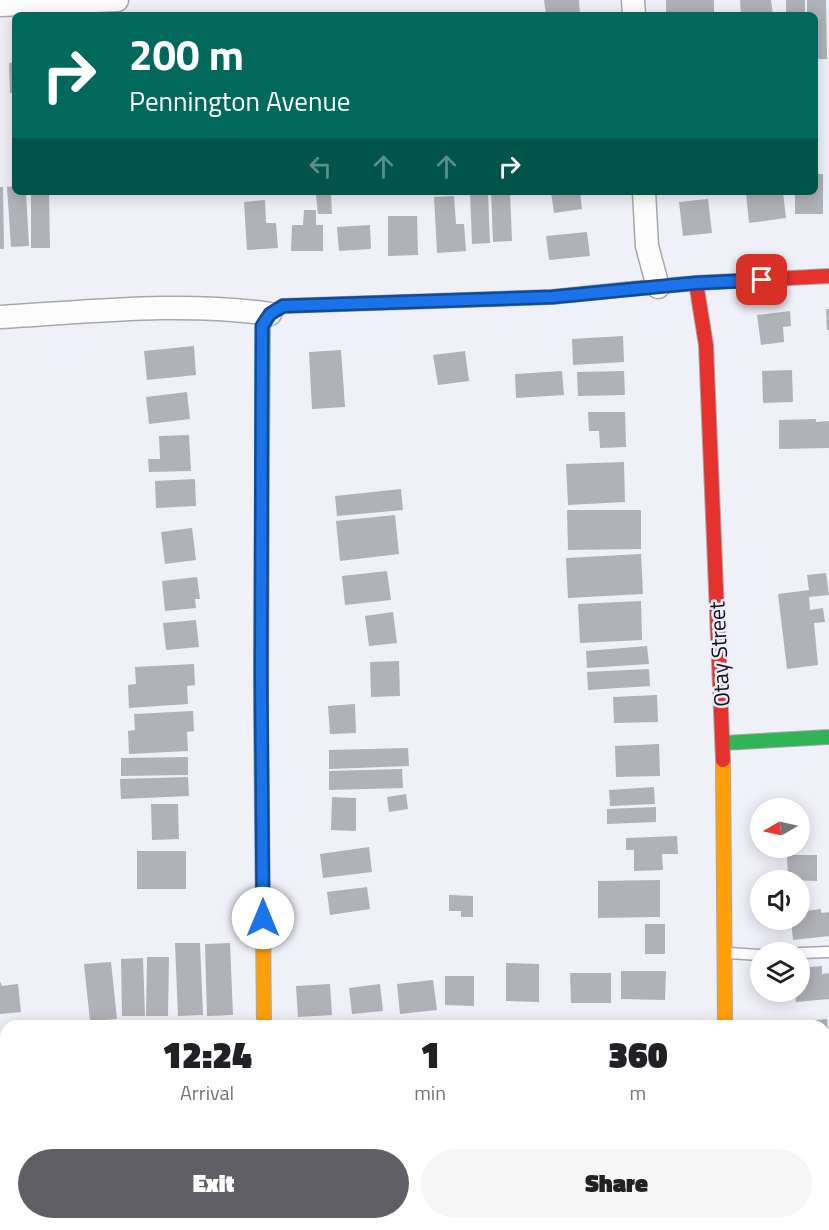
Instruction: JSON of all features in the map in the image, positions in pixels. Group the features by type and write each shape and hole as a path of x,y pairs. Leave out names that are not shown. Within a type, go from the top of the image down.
{"street":[{"path":"0,5 117,0"},
{"path":"644,195 647,246 658,287"},
{"path":"264,1020 261,683 262,326 270,314 283,306 552,297 696,283 829,276"},
{"name":"Otay Street","path":"696,283 706,345 723,742 725,1020"},
{"path":"0,317 179,307 238,309 270,314"},
{"path":"723,742 829,737"}],"lane":[{"path":"810,953 829,952"},
{"path":"725,953 750,954"}],"building":[{"path":"544,0 579,0 580,12 546,12"},
{"path":"666,0 714,0 714,12 666,12"},
{"path":"740,0 771,0 773,12 741,12"},
{"path":"786,0 805,0 805,12 786,12"},
{"path":"807,0 826,0 827,59 818,59 818,12 807,12"},
{"path":"12,62 12,93 10,93 9,63"},
{"path":"818,174 823,174 823,214 795,214 795,195 818,195"},
{"path":"12,186 12,195 26,195 29,246 11,247 7,187"},
{"path":"0,187 3,187 4,249 0,249"},
{"path":"31,195 49,195 50,248 31,248"},
{"path":"316,195 331,195 332,214 318,214"},
{"path":"470,195 488,195 490,243 472,244"},
{"path":"491,195 510,195 512,241 493,242"},
{"path":"551,195 580,195 582,209 554,213"},
{"path":"746,195 783,195 786,218 749,223"},
{"path":"454,196 456,224 464,224 466,251 437,253 434,197"},
{"path":"708,199 712,233 683,236 679,202"},
{"path":"265,200 266,223 276,223 278,248 247,250 244,202"},
{"path":"304,210 316,210 316,225 323,225 323,251 291,251 292,225 303,225"},
{"path":"388,216 417,216 418,255 388,256"},
{"path":"370,225 371,249 339,251 337,227"},
{"path":"587,232 590,256 549,260 546,236"},
{"path":"826,309 829,309 829,330 827,330"},
{"path":"790,311 791,326 783,327 784,342 761,345 757,315"},
{"path":"623,336 624,362 573,365 572,339"},
{"path":"194,346 196,375 147,380 144,351"},
{"path":"341,350 345,407 312,409 309,352"},
{"path":"465,351 469,381 438,385 433,355"},
{"path":"792,370 793,402 763,403 762,371"},
{"path":"562,371 564,395 516,398 515,374"},
{"path":"624,371 625,395 578,396 577,372"},
{"path":"187,392 190,419 149,424 146,397"},
{"path":"588,412 625,412 626,447 600,448 599,431 589,431"},
{"path":"816,419 816,422 829,421 829,448 779,449 779,420"},
{"path":"189,435 191,471 149,472 148,459 160,459 159,436"},
{"path":"624,462 625,502 568,505 566,464"},
{"path":"195,479 196,506 156,508 155,481"},
{"path":"401,489 403,510 337,516 335,496"},
{"path":"567,510 641,510 641,549 568,550"},
{"path":"395,515 399,554 340,561 336,521"},
{"path":"192,528 196,560 165,564 161,532"},
{"path":"641,554 643,594 568,598 566,558"},
{"path":"387,571 391,600 345,605 342,576"},
{"path":"826,573 829,595 809,597 810,610 823,608 825,622 814,623 818,665 787,669 778,594 809,590 807,575"},
{"path":"197,577 200,599 195,599 196,608 165,611 162,581"},
{"path":"641,601 642,640 580,643 578,604"},
{"path":"393,612 397,643 369,646 365,616"},
{"path":"196,620 199,647 166,650 163,623"},
{"path":"647,646 649,664 587,668 586,651"},
{"path":"399,661 400,696 371,697 370,662"},
{"path":"194,664 195,685 187,686 188,704 129,708 128,685 136,684 135,667"},
{"path":"649,669 650,686 588,690 587,672"},
{"path":"657,695 658,722 614,723 613,697"},
{"path":"355,704 356,733 330,734 328,706"},
{"path":"193,711 194,731 187,732 188,751 129,754 128,731 135,730 134,714"},
{"path":"659,744 660,776 616,777 615,746"},
{"path":"408,748 409,766 329,769 329,750"},
{"path":"188,757 188,775 121,776 121,758"},
{"path":"402,769 403,788 329,790 329,771"},
{"path":"188,777 189,796 121,799 120,779"},
{"path":"654,787 655,804 610,806 609,790"},
{"path":"406,794 408,809 389,812 387,797"},
{"path":"332,797 356,798 356,831 331,830"},
{"path":"151,804 178,804 179,839 152,840"},
{"path":"656,807 656,822 607,824 607,809"},
{"path":"677,836 678,854 662,854 663,870 634,871 634,850 626,850 626,838"},
{"path":"369,847 372,872 323,878 320,854"},
{"path":"137,851 186,851 186,889 137,889"},
{"path":"810,855 817,855 817,881 810,881 810,870 788,870 787,858 810,858"},
{"path":"660,880 660,917 598,918 598,881"},
{"path":"367,887 370,909 330,915 327,892"},
{"path":"449,895 473,896 473,917 461,917 461,911 449,911"},
{"path":"821,909 821,913 829,912 829,936 793,940 792,930 810,930 810,911"},
{"path":"645,924 665,924 665,954 645,954"},
{"path":"175,943 200,943 203,1015 178,1016"},
{"path":"230,943 233,1015 207,1016 205,944"},
{"path":"147,957 169,957 168,1016 146,1016"},
{"path":"143,958 145,1016 122,1016 121,959"},
{"path":"111,962 117,1019 90,1020 84,964"},
{"path":"506,963 539,964 539,1002 506,1001"},
{"path":"822,966 822,974 829,973 829,999 810,1001 810,967"},
{"path":"621,971 666,971 665,1000 621,999"},
{"path":"570,973 611,973 611,1003 571,1003"},
{"path":"445,976 474,976 474,1006 445,1005"},
{"path":"433,980 437,1010 400,1014 397,984"},
{"path":"0,981 2,986 18,984 21,1012 0,1014"},
{"path":"330,984 332,1015 298,1017 296,986"},
{"path":"380,984 383,1011 352,1014 349,988"}],"traffic: fast":[{"path":"262,459 263,326 270,314 283,306 552,297 630,289"},
{"path":"723,743 829,737"}],"traffic: slow":[{"path":"261,715 264,1020"},
{"path":"723,760 725,1020"}],"traffic: jam":[{"path":"630,289 829,276"},
{"path":"696,283 706,345 723,760"},
{"path":"261,715 262,459"}],"route":[{"path":"263,918 262,326 270,314 283,306 552,297 696,283 762,280"}]}
